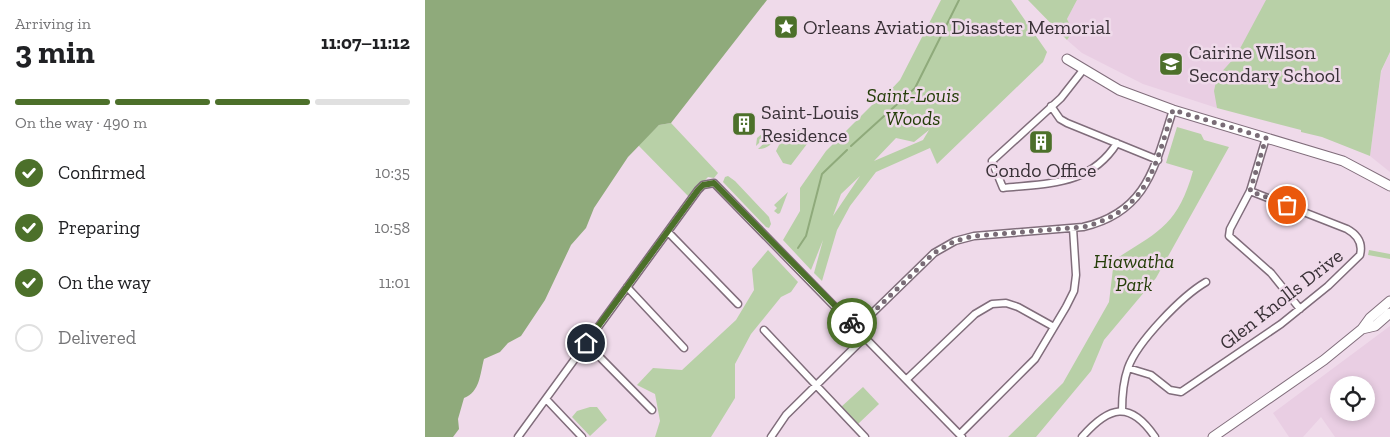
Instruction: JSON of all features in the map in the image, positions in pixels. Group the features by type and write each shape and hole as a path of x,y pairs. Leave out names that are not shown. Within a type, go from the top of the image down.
{"street":[{"path":"1067,59 1119,90 1173,110 1343,161 1390,186"},
{"path":"1083,70 1061,98 992,161 1003,188 1057,182 1088,173 1099,166 1117,143"},
{"path":"1051,106 1060,119 1066,123 1159,160"},
{"path":"857,328 934,253 949,243 968,237 1073,228 1099,222 1122,210 1145,187 1159,160 1173,110"},
{"path":"1266,138 1250,191 1229,229 1229,236 1271,273 1300,309"},
{"path":"518,437 698,190 707,184 714,183 721,187 961,436 1039,354 1054,327 1075,283 1073,228"},
{"name":"Glen Knolls Drive","path":"1128,368 1151,375 1170,390 1181,392 1300,309 1356,262 1361,250 1358,237 1332,222 1250,191"},
{"path":"668,232 738,304"},
{"path":"1122,411 1124,379 1134,355 1181,300 1206,282"},
{"path":"627,287 685,348"},
{"path":"1213,437 1324,360 1362,329 1370,318 1390,301"},
{"path":"907,380 975,314 992,304 1005,303 1018,307 1054,327"},
{"path":"1362,329 1375,326 1390,313"},
{"path":"764,330 865,437"},
{"path":"772,437 786,415 865,337"},
{"path":"586,343 652,410"},
{"path":"546,399 582,437"},
{"path":"1082,437 1098,419 1110,412 1122,411 1141,418 1155,437"}],"shaded area":[{"path":"425,0 767,0 671,123 659,125 628,157 594,208 586,228 571,245 545,300 521,336 508,343 500,352 484,359 476,387 464,398 458,419 459,429 453,437 425,437"},
{"name":"Cairine Wilson Secondary School","path":"1077,0 1276,0 1217,108 1143,84 1082,53 1067,40 1073,31 1067,19"},
{"path":"1390,52 1390,172 1370,156 1381,72"},
{"path":"1390,326 1390,437 1335,437 1321,417 1303,437 1289,437 1273,413"}],"green space":[{"name":"Saint-Louis Woods","path":"941,0 1011,0 1047,52 1043,62 937,164 930,148 876,172 850,206 837,230 822,281 814,273 823,240 811,270 783,240 800,211 800,188 826,151 900,80","holes":["929,130 923,140 874,161 896,138 914,142","860,176 833,216 841,194"]},
{"path":"1028,0 1077,0 1067,19 1073,31 1067,40"},
{"path":"1266,0 1390,0 1390,52 1381,71 1370,156 1322,137 1301,132 1301,130 1217,108 1214,91 1217,77 1236,56"},
{"path":"671,123 718,173 714,178 708,177 689,197 638,145 659,125"},
{"name":"Hiawatha Park","path":"1177,127 1201,134 1204,140 1229,147 1156,278 1104,340 1091,371 1036,437 1008,437 1063,383 1109,302 1114,260 1154,234 1173,216 1181,204 1193,171 1166,163"},
{"path":"769,128 773,129 756,146 757,138"},
{"path":"798,130 809,135 803,140 791,136"},
{"path":"776,132 775,139 771,144 765,148 758,149"},
{"path":"784,135 807,144 791,165 783,163 776,151"},
{"path":"728,176 769,217 771,224 769,228 723,182 725,177"},
{"path":"788,192 778,214 774,211 777,208 774,205"},
{"path":"768,250 798,282 791,292 781,297 751,334 735,364 735,398 711,437 655,437 660,421 655,394 637,385 653,368 682,370 736,320 754,290 752,269"},
{"path":"1369,250 1390,254 1390,259 1368,255"},
{"path":"863,387 879,404 858,424 841,407"},
{"path":"597,407 607,420 590,436 572,417 577,411"}],"waterway":[{"path":"851,146 915,88 959,0"},
{"path":"798,248 806,236 822,174 847,150"}],"way so far":[{"path":"852,323 857,328 934,253 955,241 974,236 1083,227 1111,217 1122,210 1141,192 1154,171 1159,160 1173,110 1266,138 1250,191 1287,205"}],"place":[{"name":"Orleans Aviation Disaster Memorial","path":"786,27"},
{"name":"Cairine Wilson Secondary School","path":"1171,64"},
{"name":"Saint-Louis Residence","path":"744,124"},
{"name":"Condo Office","path":"1041,142"}],"route":[{"path":"586,343 698,190 703,185 714,183 721,187 852,323"}]}
